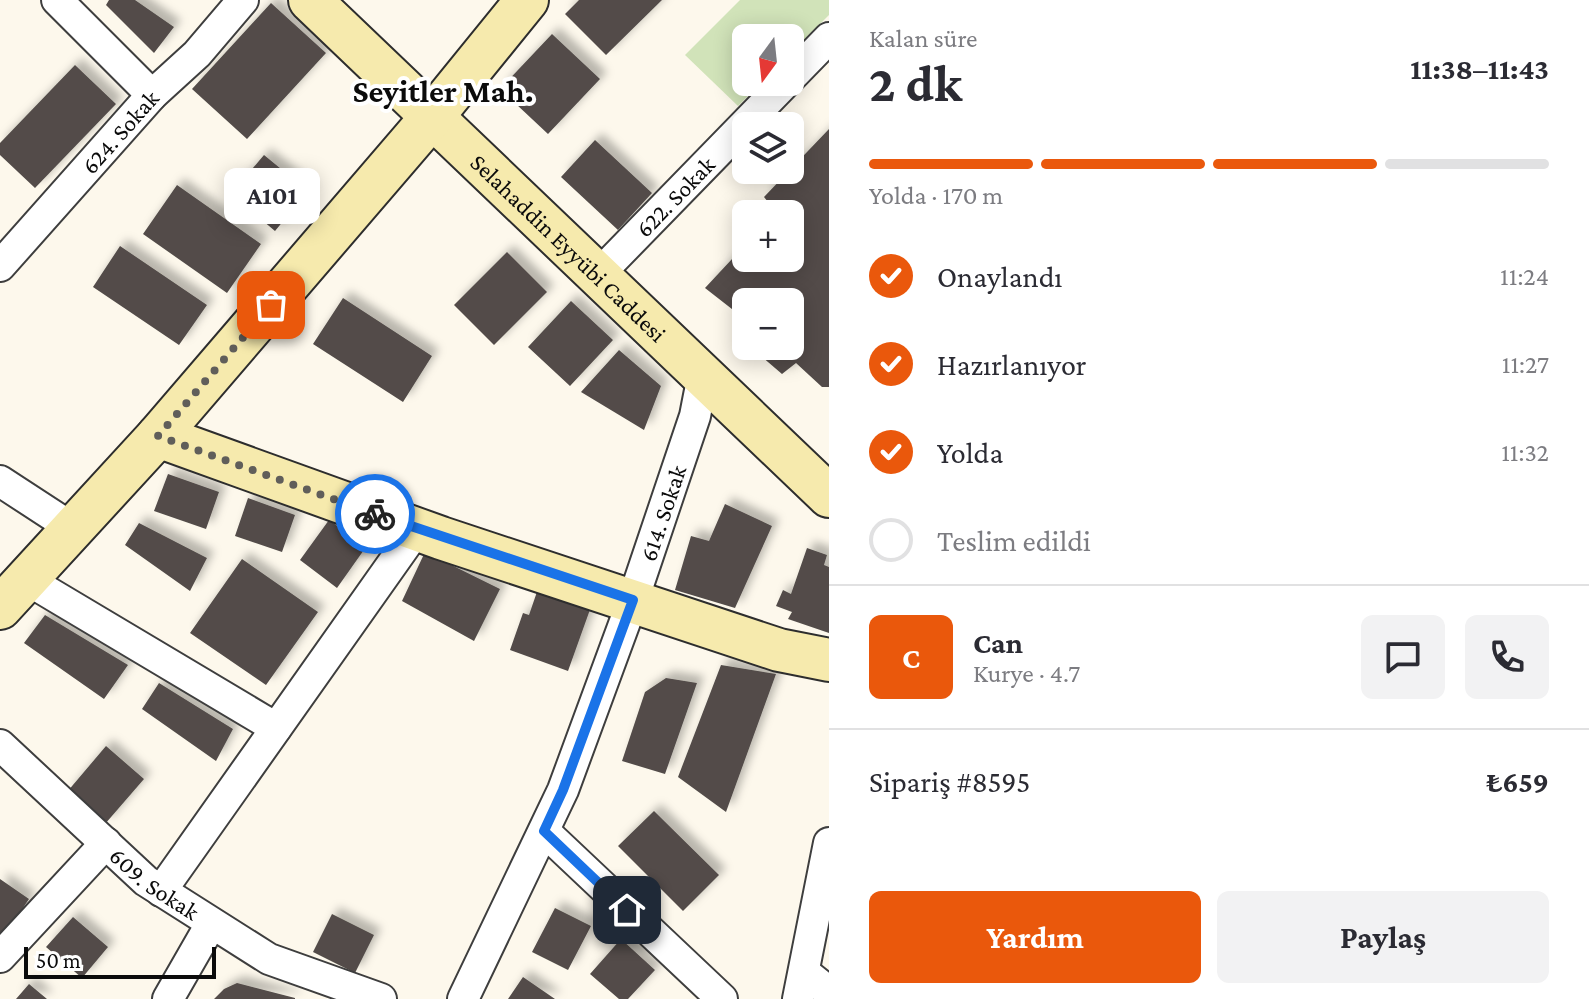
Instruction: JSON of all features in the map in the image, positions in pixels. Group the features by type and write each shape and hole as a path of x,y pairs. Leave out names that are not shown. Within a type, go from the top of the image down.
{"street":[{"path":"57,0 152,95"},
{"name":"624. Sokak","path":"0,266 152,95 197,54 243,0"},
{"name":"Selahaddin Eyyübi Caddesi","path":"310,0 829,496"},
{"path":"276,728 13,594 158,436 432,117 527,0"},
{"name":"622. Sokak","path":"804,64 829,38"},
{"name":"622. Sokak","path":"598,275 772,96"},
{"name":"614. Sokak","path":"463,999 563,790 633,600 695,416 703,375"},
{"path":"158,436 417,529 779,650 829,660"},
{"path":"0,481 72,528"},
{"path":"161,891 417,529"},
{"name":"609. Sokak","path":"0,745 146,881 269,959 381,999"},
{"path":"544,831 722,999"},
{"path":"0,957 106,843"},
{"path":"829,843 810,969 829,992"},
{"path":"168,999 211,924"}],"green space":[{"path":"740,0 829,0 829,15 804,40 804,24 732,24 732,96 748,96 738,106 685,55"}],"building":[{"path":"109,0 135,0 174,27 154,53 106,5"},
{"path":"579,0 662,0 606,55 565,14"},
{"path":"271,3 326,53 247,139 192,89"},
{"path":"552,34 600,79 548,134 500,89"},
{"path":"75,65 116,104 35,188 0,155 0,143"},
{"path":"829,129 829,387 822,387 796,363 782,374 766,360 804,360 804,288 732,288 732,309 705,288 732,259 732,272 804,272 804,200 766,200 764,197 776,184 804,184 804,155"},
{"path":"595,140 652,193 618,230 561,177"},
{"path":"264,155 308,191 275,231 231,194"},
{"path":"177,185 261,244 227,293 143,234"},
{"path":"120,246 207,305 179,345 93,287"},
{"path":"507,252 547,292 494,345 454,305"},
{"path":"343,298 432,356 403,402 313,344"},
{"path":"571,301 613,340 570,386 528,347"},
{"path":"619,350 661,386 644,430 581,392"},
{"path":"168,474 219,492 206,529 154,511"},
{"path":"248,498 295,515 282,552 235,536"},
{"path":"725,504 772,526 735,608 675,590 691,536 709,541"},
{"path":"329,520 366,547 337,588 300,560"},
{"path":"139,523 207,558 190,591 125,545"},
{"path":"807,548 827,555 824,565 829,567 829,633 788,619 792,612 776,606 783,590 791,594"},
{"path":"425,552 500,589 474,641 402,601"},
{"path":"242,559 318,612 266,685 190,633"},
{"path":"539,586 592,604 568,671 510,650 523,613 529,615"},
{"path":"45,615 128,665 104,699 24,643"},
{"path":"721,665 776,674 726,812 678,777"},
{"path":"666,678 697,683 665,774 622,761 645,692"},
{"path":"159,683 233,729 216,761 142,709"},
{"path":"106,746 144,779 105,824 67,792"},
{"path":"654,811 719,875 683,911 618,846"},
{"path":"0,879 29,899 4,936 0,933"},
{"path":"555,908 591,926 568,970 532,952"},
{"path":"332,914 374,935 355,973 313,952"},
{"path":"73,917 108,947 82,978 46,947"},
{"path":"621,939 655,970 628,999 619,999 590,974"},
{"path":"523,977 555,999 508,999"},
{"path":"237,983 295,999 214,999 224,989"},
{"path":"29,984 47,999 16,999"}],"way so far":[{"path":"271,305 158,436 375,514"}],"place":[{"name":"A101","path":"271,305"}],"district":[{"name":"Seyitler Mah.","path":"443,91"}],"route":[{"path":"375,514 633,600 563,790 544,831 627,910"}]}
